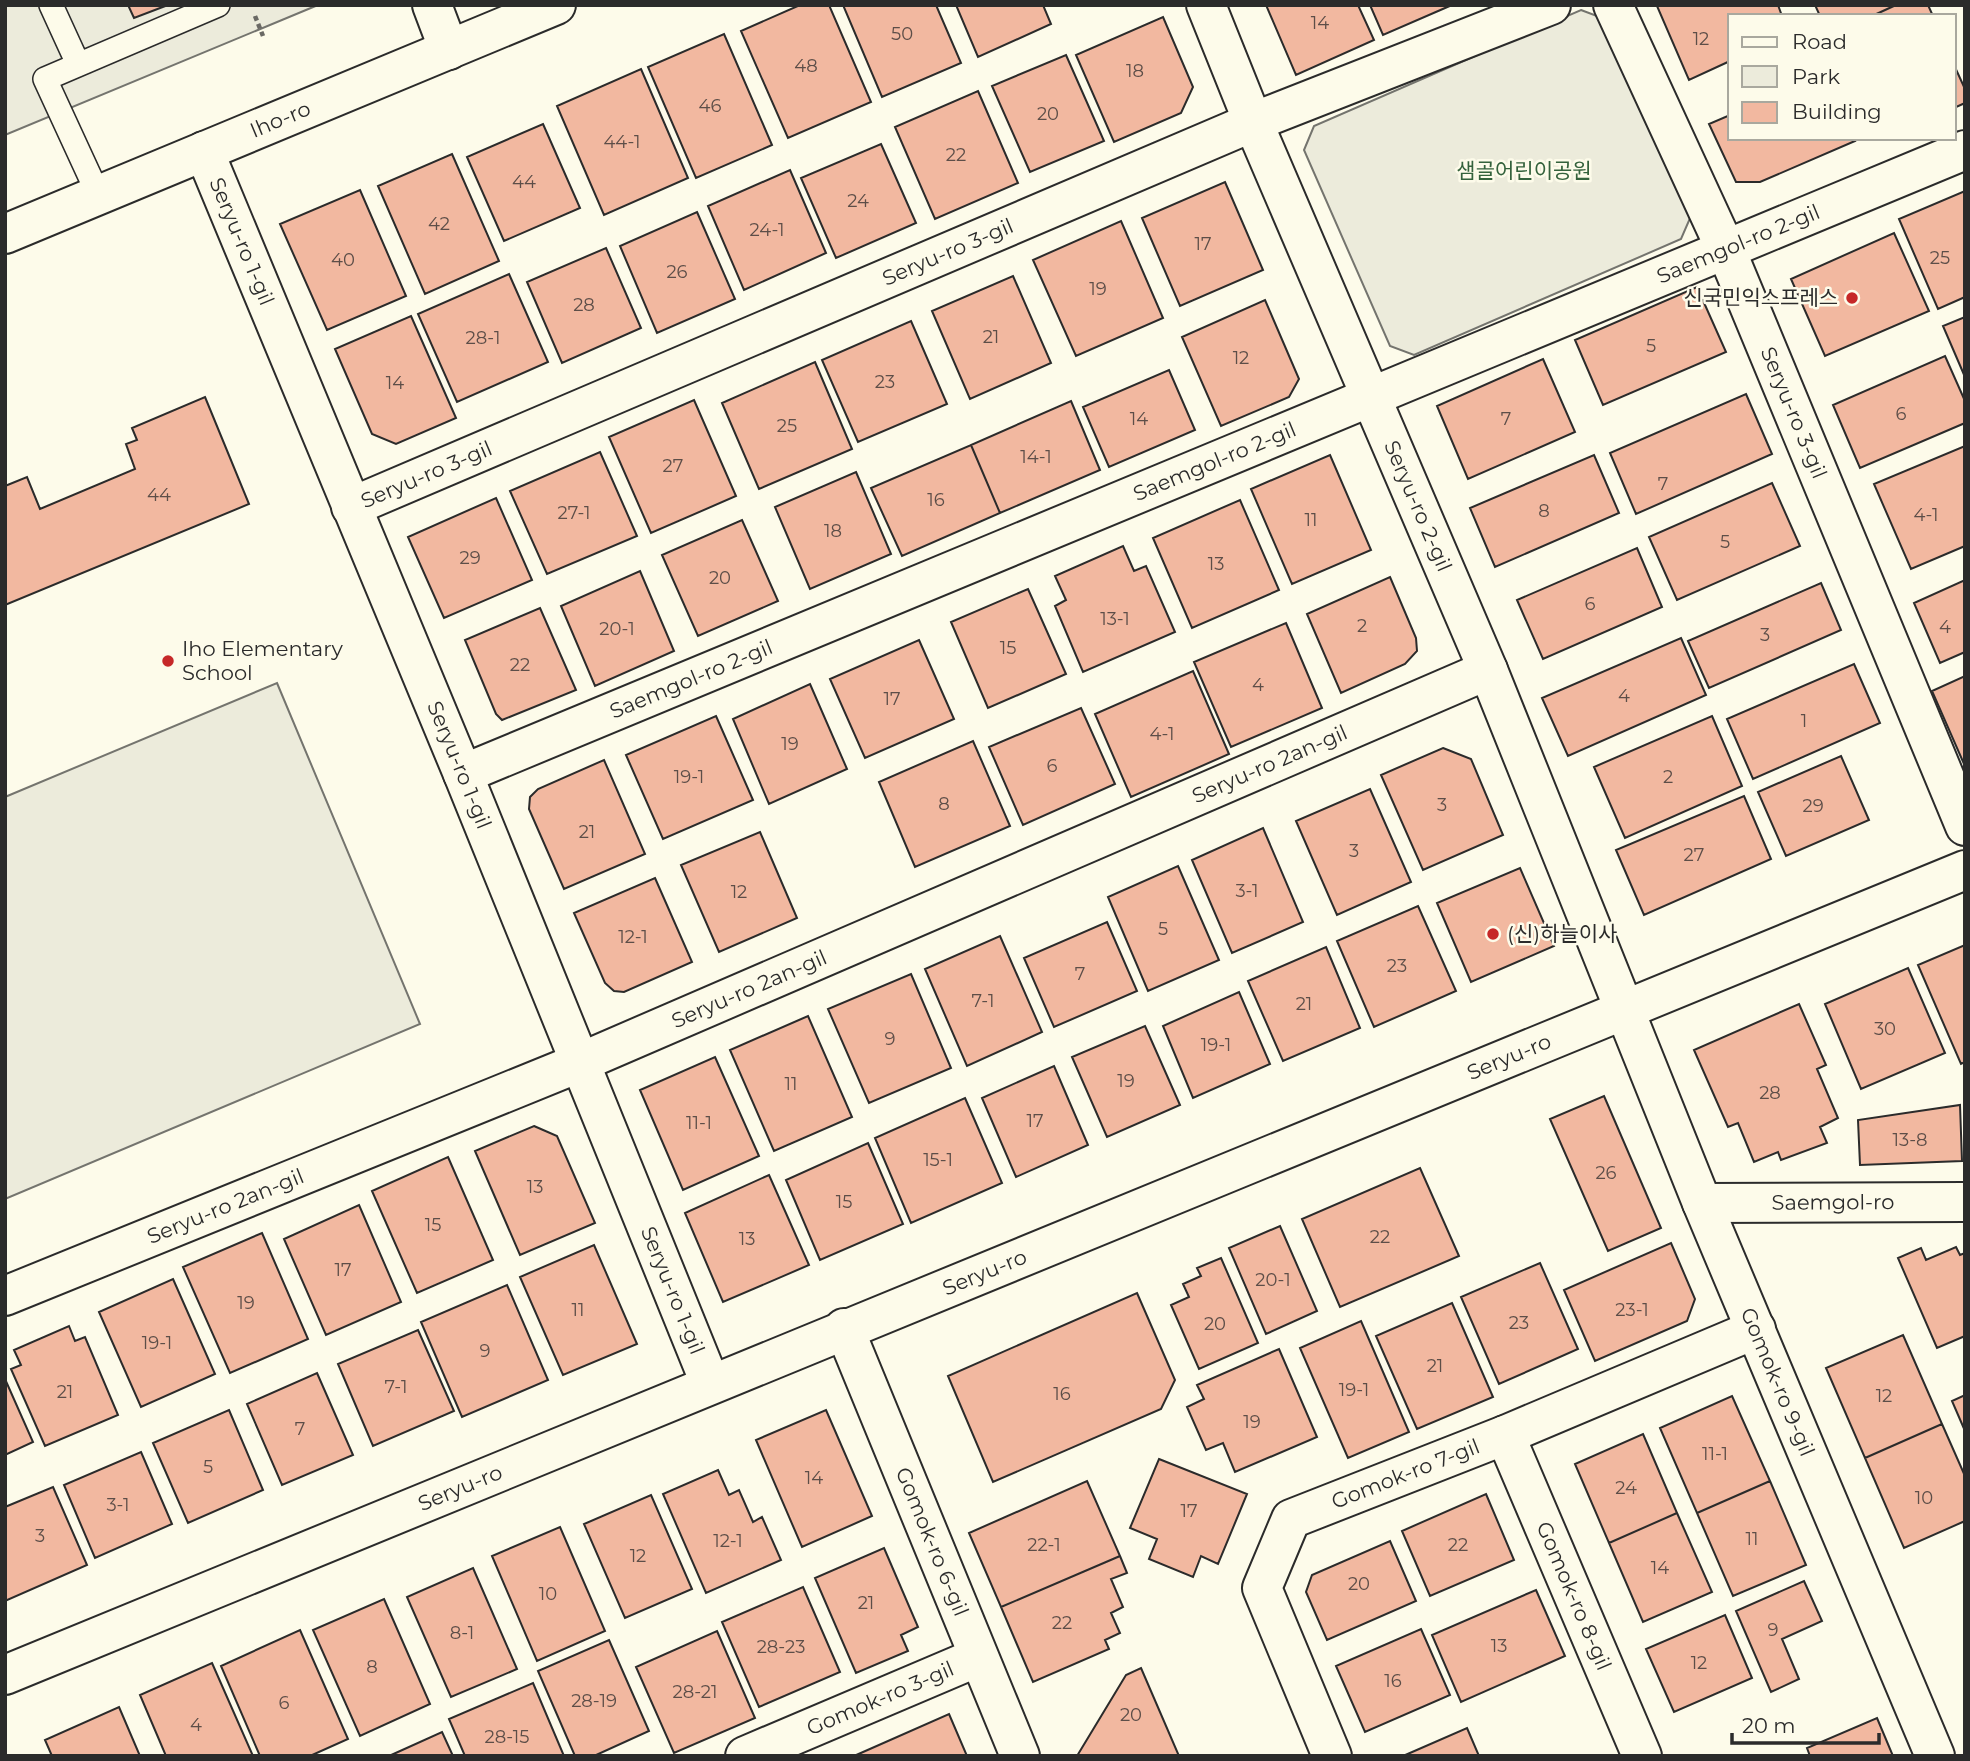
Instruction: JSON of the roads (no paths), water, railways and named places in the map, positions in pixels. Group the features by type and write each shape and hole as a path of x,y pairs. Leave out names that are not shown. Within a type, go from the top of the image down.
{"street":[{"path":"432,5 449,50"},
{"name":"Iho-ro","path":"5,234 556,5"},
{"name":"Seryu-ro 2-gil","path":"1206,5 1253,122 1488,670 1623,1009"},
{"name":"Seryu-ro 3-gil","path":"351,508 1253,122 1551,5"},
{"name":"Seryu-ro 3-gil","path":"1613,5 1726,250 1965,826"},
{"name":"Seryu-ro 1-gil","path":"204,150 463,774 710,1383"},
{"name":"Saemgol-ro 2-gil","path":"463,774 1965,150"},
{"name":"Seryu-ro 2an-gil","path":"5,1296 580,1062 1488,670"},
{"name":"Seryu-ro","path":"5,1675 710,1383 1965,870"},
{"name":"Gomok-ro 9-gil","path":"1623,1009 1935,1756"},
{"name":"Saemgol-ro","path":"1702,1203 1965,1202"},
{"name":"Gomok-ro 6-gil","path":"844,1328 1020,1756"},
{"name":"Gomok-ro 7-gil","path":"1332,1756 1262,1588 1291,1519 1505,1435 1756,1328"},
{"name":"Gomok-ro 8-gil","path":"1505,1435 1642,1756"},
{"name":"Gomok-ro 3-gil","path":"745,1756 978,1657"}],"lane":[{"path":"51,5 78,64"},
{"path":"98,194 45,79 218,5"}],"place":[{"name":"신국민익스프레스","path":"1852,298"},
{"name":"Iho Elementary School","path":"168,661"},
{"name":"(신)하늘이사","path":"1493,934"}],"park label":[{"name":"샘골어린이공원","path":"1524,171"}]}
